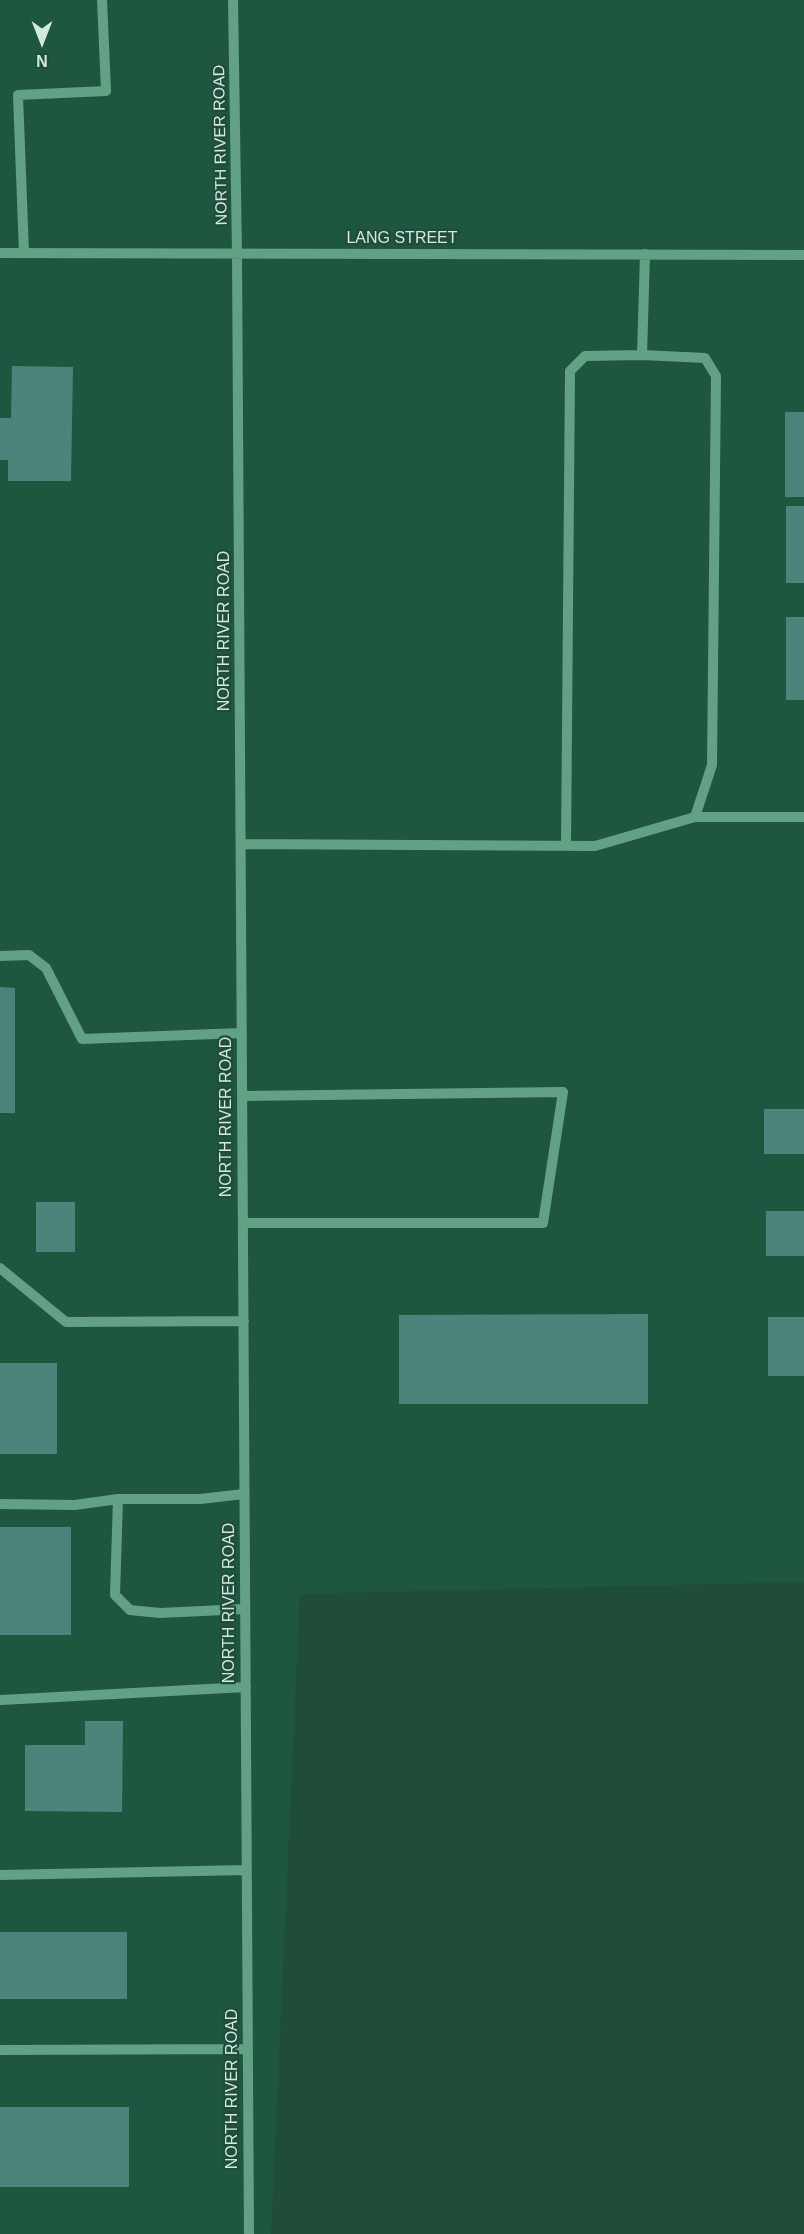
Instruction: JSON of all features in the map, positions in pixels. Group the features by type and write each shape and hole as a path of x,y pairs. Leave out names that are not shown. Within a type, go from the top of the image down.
{"street":[{"path":"24,253 18,95 106,91 102,0"},
{"name":"NORTH RIVER ROAD","path":"234,0 249,2234"},
{"name":"LANG STREET","path":"0,253 804,255"},
{"path":"642,355 645,254"},
{"path":"566,846 570,371 585,356 642,355 705,358 716,376 712,765 695,817"},
{"path":"241,844 595,846 695,817 804,817"},
{"path":"0,956 29,955 46,968 82,1039 242,1033"},
{"path":"242,1096 563,1092 543,1223 243,1223"},
{"path":"0,1268 66,1322 244,1321"},
{"path":"0,1504 75,1505 118,1499 200,1499 244,1494"},
{"path":"118,1499 115,1595 129,1610 160,1613 245,1609"},
{"path":"1,1700 246,1687"},
{"path":"0,1875 247,1870"},
{"path":"0,2050 248,2049"}],"shaded area":[{"path":"0,0 804,0 804,1582 300,1594 271,2234 0,2234"}],"building":[{"path":"12,366 73,367 71,481 8,481 8,460 0,460 0,418 11,418"},
{"path":"785,412 804,412 804,497 785,497"},
{"path":"786,506 804,506 804,583 786,583"},
{"path":"786,617 804,617 804,700 786,700"},
{"path":"0,987 15,988 15,1113 0,1113"},
{"path":"764,1109 804,1109 804,1154 764,1154"},
{"path":"36,1202 75,1202 75,1252 36,1252"},
{"path":"766,1211 804,1211 804,1256 766,1256"},
{"path":"648,1314 648,1404 399,1404 399,1315"},
{"path":"768,1317 804,1317 804,1376 768,1376"},
{"path":"0,1363 57,1363 57,1454 0,1454"},
{"path":"0,1527 71,1527 71,1635 0,1635"},
{"path":"85,1721 123,1721 122,1812 25,1811 25,1745 85,1745"},
{"path":"0,1932 127,1932 127,1999 0,1999"},
{"path":"0,2107 129,2107 129,2187 0,2187"}]}
